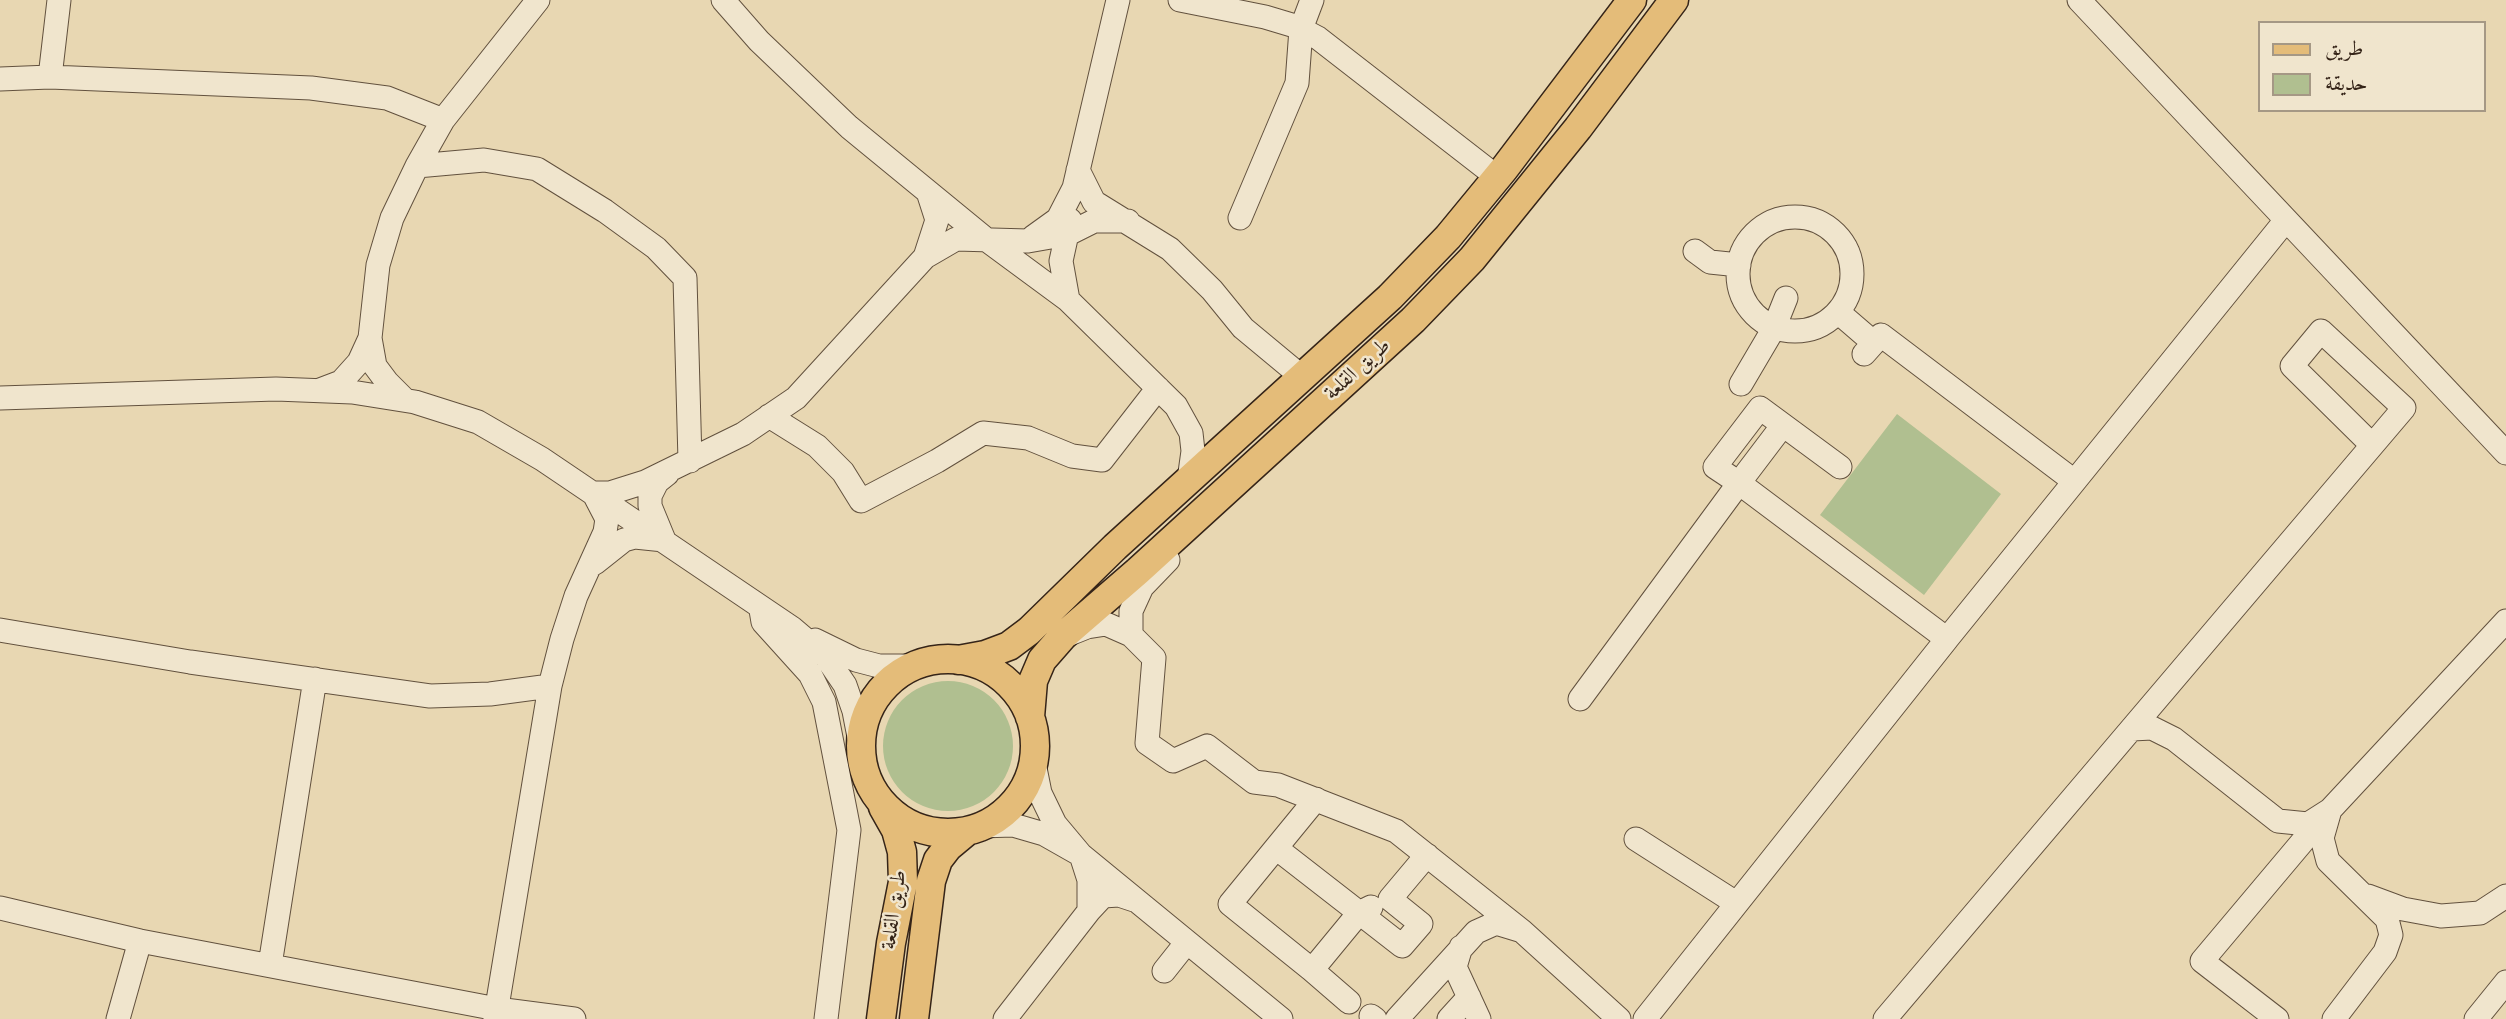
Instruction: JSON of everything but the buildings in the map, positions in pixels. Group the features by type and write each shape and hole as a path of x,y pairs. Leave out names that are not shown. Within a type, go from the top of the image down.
{"main road":[{"name":"طريق القلعة","path":"958,660 985,656 1009,646 1029,631 1115,547 1390,297 1448,237 1497,177 1632,0"},
{"name":"طريق القلعة","path":"1030,717 1032,681 1042,660 1063,636 1335,392 1413,320 1472,259 1570,138 1674,0"},
{"path":"945,658 958,660 979,664 1005,680 1023,701 1030,717 1035,743 1032,769 1016,800 996,819 973,829 938,833 909,825 882,804 865,776 860,742 865,717 883,687 912,666 945,658"},
{"name":"طريق القلعة","path":"881,1019 902,882 902,852 896,830 882,804"},
{"name":"طريق القلعة","path":"914,1019 931,881 938,860 947,847 973,829"},
{"path":"860,1019 891,943"}],"street":[{"path":"50,77 58,0"},
{"path":"405,400 375,366 370,338 378,265 393,218 417,166 443,120 538,0"},
{"path":"723,0 759,41 849,127 988,241 1068,300 1176,406 1191,433 1193,451 1189,480"},
{"path":"1068,300 1061,261 1076,179 1118,0"},
{"path":"1180,0 1265,16 1318,37 1497,177"},
{"path":"1265,16 1298,9 1306,0"},
{"path":"1297,83 1301,29 1312,0"},
{"path":"2079,0 2506,453"},
{"path":"1240,218 1297,83 1318,58 1342,56"},
{"path":"0,79 50,77 311,88 387,98 443,120"},
{"path":"417,166 485,160 537,169 605,211 646,241 685,278 682,465"},
{"path":"1076,179 1094,202 1170,249 1212,290 1243,328 1302,377"},
{"path":"1028,241 1058,219 1076,179"},
{"path":"925,257 937,220 928,192"},
{"path":"1795,216 1820,222 1835,232 1846,247 1852,262 1852,281 1846,301 1838,312 1832,319 1816,328 1795,332 1774,328 1756,317 1743,301 1737,282 1740,256 1755,232 1774,220 1795,216"},
{"path":"1645,1019 1947,639 2286,220"},
{"path":"593,493 626,489 682,465 743,434 796,398 925,257 956,239 1028,241 1068,234 1094,221 1128,222"},
{"path":"1695,251 1710,262 1739,265"},
{"path":"1741,384 1774,328 1786,298"},
{"path":"1838,312 1869,349 1881,335 2074,481"},
{"path":"1885,1019 2404,408 2321,331 2292,366 2371,444"},
{"path":"318,391 341,382 359,362 370,338"},
{"path":"769,416 817,446 843,472 861,501 983,433 1028,438 1072,456 1102,460 1158,388"},
{"path":"0,398 276,389 352,392 405,400 478,422 542,458 792,628 825,657 845,685 860,742"},
{"path":"1131,635 1131,611 1142,587 1335,392"},
{"path":"1840,467 1760,408 1715,467 1947,639"},
{"path":"664,540 650,506 650,496 657,482 682,465"},
{"path":"1580,699 1739,483"},
{"path":"496,1014 550,686 576,596 600,545 607,519 593,493"},
{"path":"589,570 624,540 635,537 664,540"},
{"path":"761,607 763,622 810,674 824,702 849,830 826,1019"},
{"path":"1063,636 1087,627 1106,624 1131,635 1154,657 1147,743 1173,761 1207,746 1254,782 1278,785 1396,831 1522,931 1619,1019"},
{"path":"792,628 856,660 879,666 912,666"},
{"path":"0,630 190,662 430,696 490,694 550,686"},
{"path":"2278,821 2308,824 2330,810 2501,636"},
{"path":"270,965 315,679"},
{"path":"2133,729 2152,728 2174,739 2328,862 2387,919 2391,935 2385,952 2334,1019"},
{"path":"1033,758 1040,793 1050,814 1081,855 1089,880 1088,911"},
{"path":"1316,799 1230,904 1349,1002"},
{"path":"2328,862 2322,838 2330,810"},
{"path":"973,829 1013,825 1044,834 1081,855 1281,1019"},
{"path":"1636,839 1737,903"},
{"path":"2277,1019 2202,961 2303,841"},
{"path":"1276,848 1402,946 1421,924 1390,899"},
{"path":"1312,970 1359,913 1390,899 1427,855"},
{"path":"2362,894 2403,908 2441,916 2480,913 2506,896"},
{"path":"1005,1019 1088,911 1103,896 1119,895 1136,900"},
{"path":"0,908 140,941 270,965 496,1014 574,1019"},
{"path":"1397,1019 1476,932 1496,923 1522,931"},
{"path":"118,1019 140,941"},
{"path":"1164,971 1187,942"},
{"path":"1461,947 1455,967 1479,1019"},
{"path":"2476,1019 2506,982"},
{"path":"1449,1019 1468,997"}],"green space":[{"path":"1897,414 2001,494 1924,595 1820,515"},
{"path":"948,681 973,686 994,700 1008,721 1013,746 1008,771 994,792 973,806 948,811 923,806 902,792 888,771 883,746 888,721 902,700 923,686"}]}
